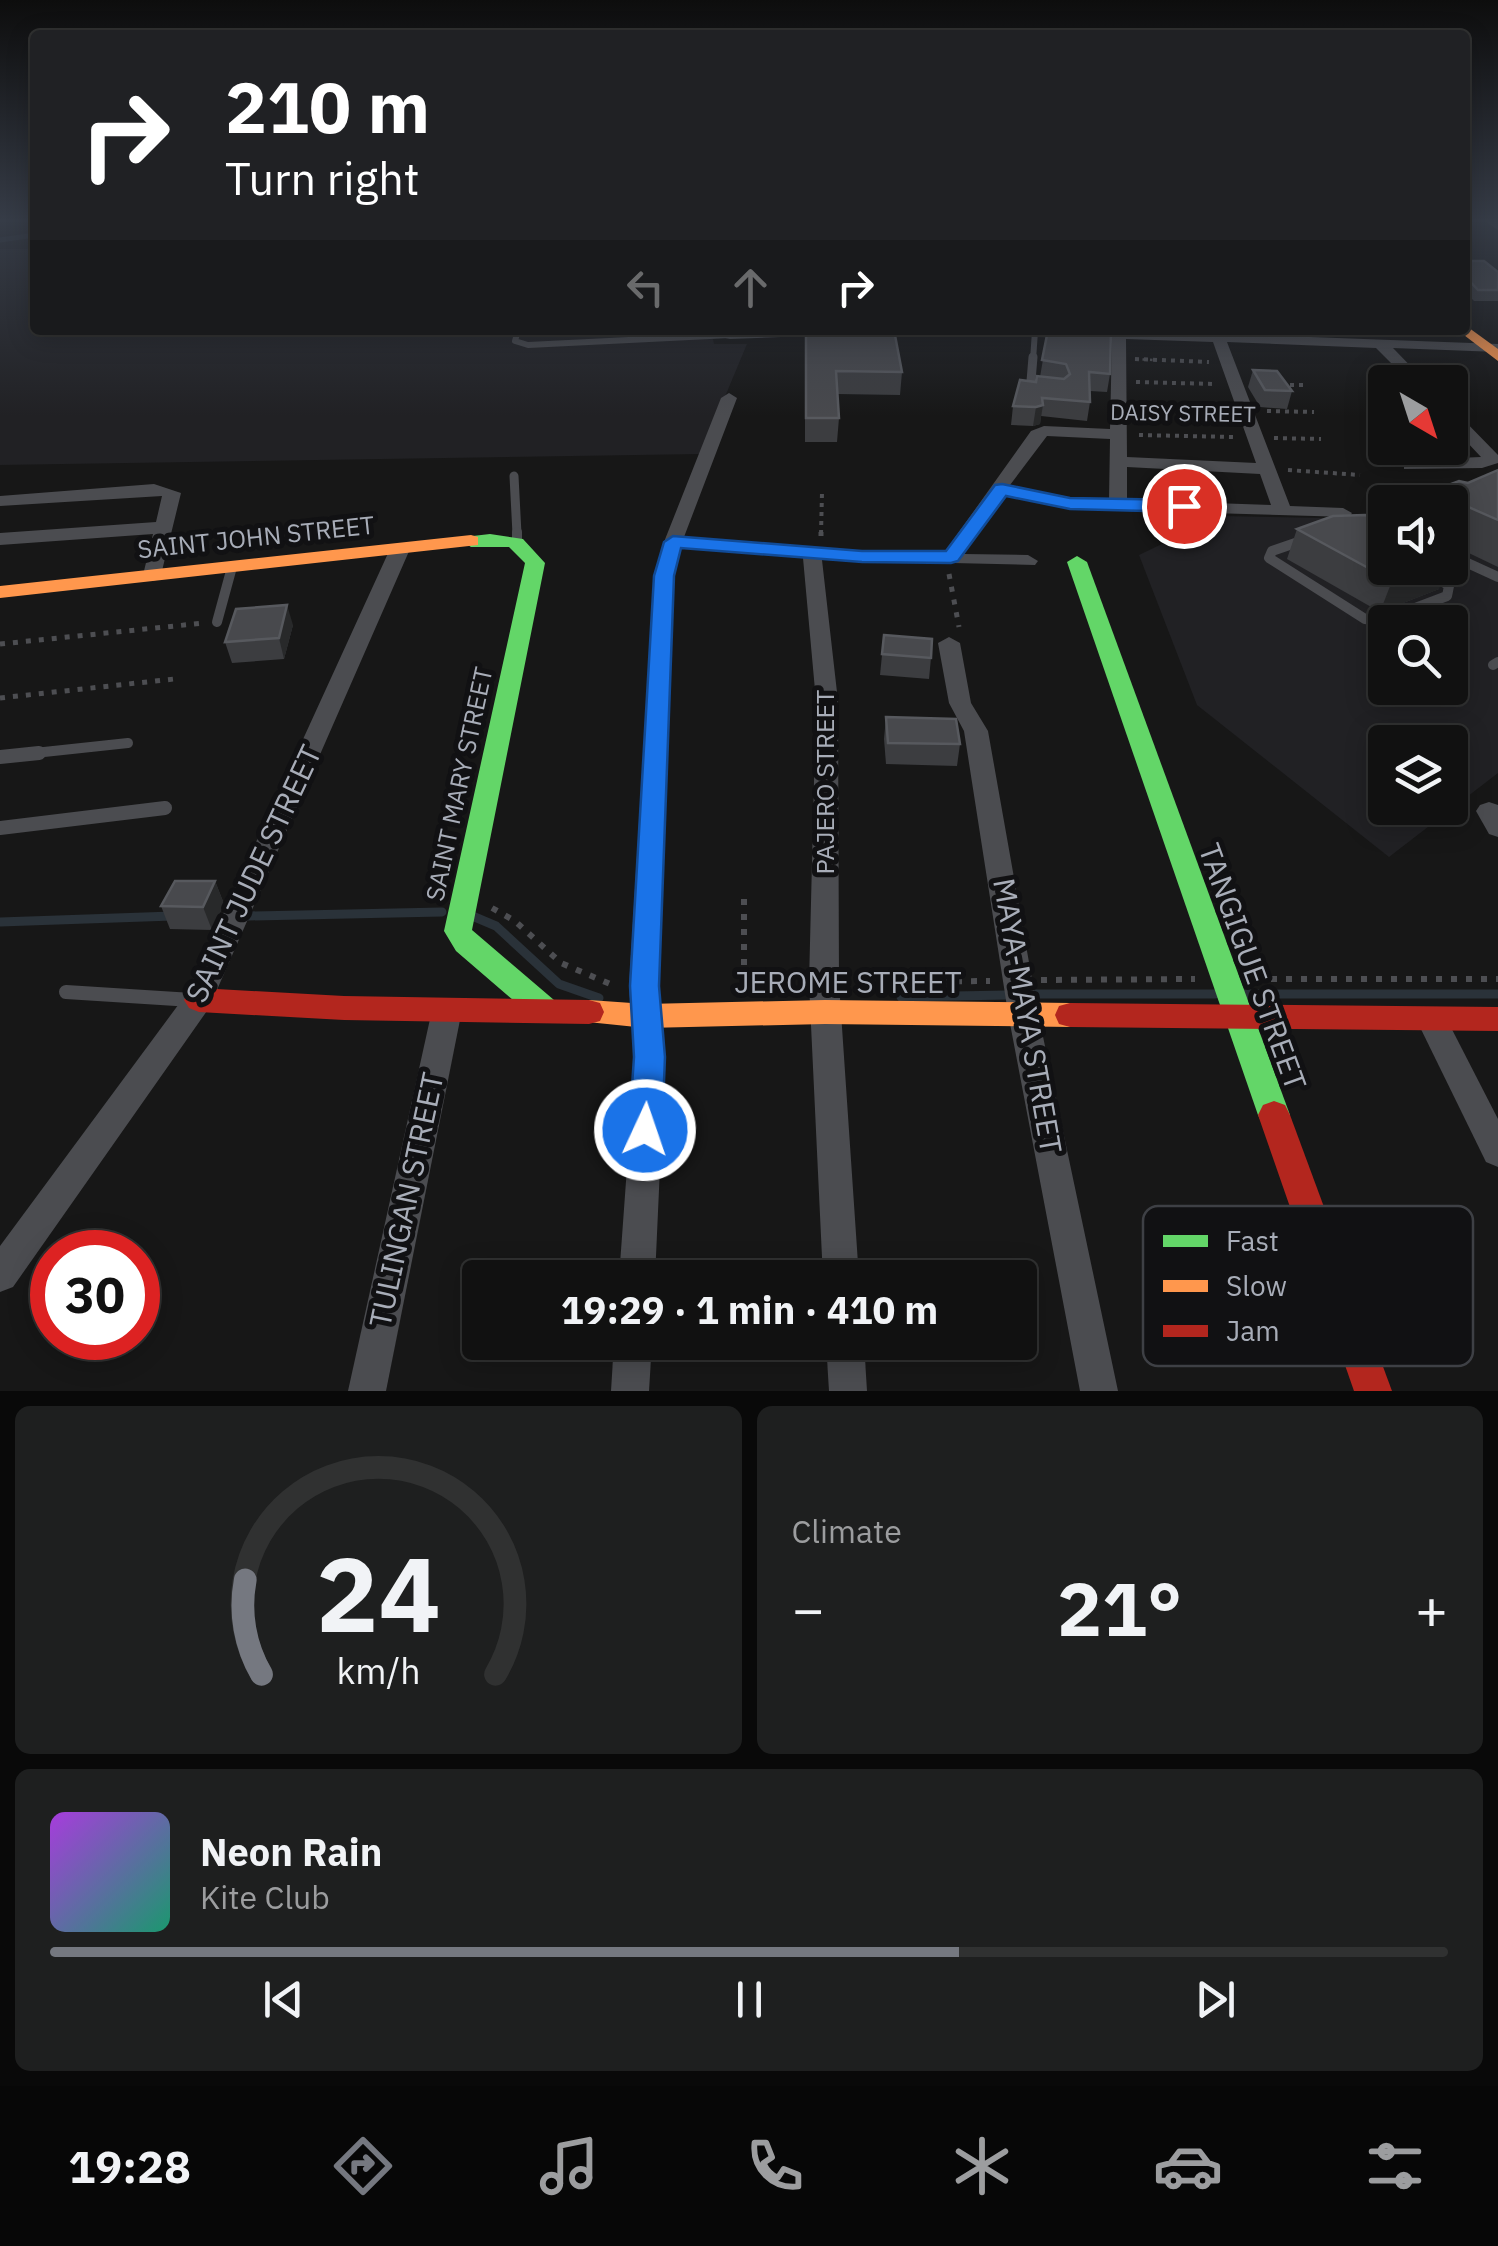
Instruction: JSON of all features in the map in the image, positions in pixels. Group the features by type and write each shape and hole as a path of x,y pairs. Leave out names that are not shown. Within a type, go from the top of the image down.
{"street":[{"path":"1470,317 1495,348"},
{"path":"1470,332 1495,348"},
{"path":"1118,504 1119,335"},
{"path":"1208,335 1382,346 1495,348"},
{"path":"1208,335 1236,384 1282,509"},
{"path":"1382,346 1401,365"},
{"path":"638,1260 650,1057 645,1001 664,576 673,542 729,398"},
{"name":"DAISY STREET","path":"1002,489 1037,435 1044,431 1120,434"},
{"path":"1468,433 1492,458 1468,463"},
{"path":"1120,462 1268,469"},
{"path":"951,557 1002,489 1070,504 1343,513"},
{"path":"0,500 166,490 174,497 153,575"},
{"path":"0,539 166,526"},
{"name":"SAINT JOHN STREET","path":"0,592 490,538 517,542"},
{"name":"SAINT MARY STREET","path":"517,542 528,549 535,563 461,900 458,932 544,1009"},
{"path":"673,542 816,554 1028,561"},
{"name":"SAINT JUDE STREET","path":"0,1275 199,1000 400,549"},
{"name":"PAJERO STREET","path":"816,554 827,701 824,997 840,1260"},
{"name":"TANGIGUE STREET","path":"1077,562 1305,1206"},
{"name":"MAYA-MAYA STREET","path":"950,644 960,703 976,730 1021,996 1100,1391"},
{"name":"JEROME STREET","path":"199,1000 447,1010 544,1009 645,1001 1021,996 1237,1016 1498,1019"},
{"name":"TULINGAN STREET","path":"367,1391 447,1010"},
{"path":"1431,1018 1498,1152"},
{"path":"630,1391 632,1360"},
{"path":"846,1360 848,1391"},
{"name":"TANGIGUE STREET","path":"1363,1366 1372,1391"}],"lane":[{"path":"517,335 515,341 528,344 680,335"},
{"path":"1035,335 1031,382 1050,389"},
{"path":"514,476 517,542"},
{"path":"1309,538 1272,550 1268,558 1366,619 1381,621 1447,596 1448,585"},
{"path":"1468,563 1498,577"},
{"path":"217,622 232,567"},
{"path":"0,757 128,743"},
{"path":"0,828 165,808"},
{"path":"66,992 199,1000"}],"path":[{"path":"1118,358 1227,363"},
{"path":"1120,382 1308,386"},
{"path":"1121,409 1314,412"},
{"name":"DAISY STREET","path":"1120,434 1322,439"},
{"path":"1268,469 1360,474"},
{"path":"816,554 822,494"},
{"path":"950,644 961,638 948,566 951,557"},
{"path":"0,644 217,622"},
{"path":"0,698 174,678"},
{"path":"744,899 744,995"},
{"path":"461,900 502,911 543,953 583,977 645,1001"},
{"path":"1412,978 1418,989"},
{"path":"824,997 1021,996 1224,979 1498,979"},
{"path":"1460,979 1465,989"},
{"path":"724,985 764,984"}],"shaded area":[{"path":"0,286 30,286 30,335 712,335 714,344 747,344 701,454 0,465"},
{"path":"1498,483 1498,773 1468,796 1468,725 1368,725 1368,825 1431,825 1389,857 1197,705 1139,555 1220,516 1368,519 1368,585 1468,585 1468,495"}],"building":[{"path":"1474,286 1498,286 1498,290 1478,290"},
{"path":"806,335 895,335 902,372 836,371 839,418 806,418"},
{"path":"1047,335 1111,335 1110,374 1089,372 1090,402 1042,398 1043,405 1036,407 1013,406 1020,380 1036,382 1037,376 1064,379 1070,374 1066,364 1042,360"},
{"path":"1253,370 1277,371 1292,391 1265,390"},
{"path":"1498,470 1498,520 1468,507 1468,485 1448,485 1468,483"},
{"path":"1333,516 1368,516 1368,568 1297,529"},
{"path":"287,605 279,638 225,642 236,609"},
{"path":"884,635 932,639 931,658 882,654"},
{"path":"886,717 956,719 960,744 888,743"},
{"path":"175,881 215,881 203,907 161,906"}],"waterway":[{"path":"249,916 442,912"},
{"path":"470,915 496,926 559,984 599,998"},
{"path":"0,922 173,916"},
{"path":"1031,994 1215,994"},
{"path":"1243,994 1498,994"},
{"path":"901,997 1007,995"}],"traffic: fast":[{"path":"471,541 516,543 535,563 458,931 466,943 544,1009"},
{"path":"1077,562 1274,1115"}],"traffic: slow":[{"path":"1470,333 1498,357"},
{"path":"0,592 471,541"},
{"path":"589,1012 646,1016 825,1012 1070,1015"}],"traffic: jam":[{"path":"199,1000 344,1008 589,1012"},
{"path":"1070,1015 1498,1019"},
{"path":"1274,1115 1307,1206"},
{"path":"1364,1366 1373,1391"}],"route":[{"path":"645,1130 650,1057 644,986 664,576 673,542 812,554 951,557 1002,489 1070,504 1184,506"}]}
